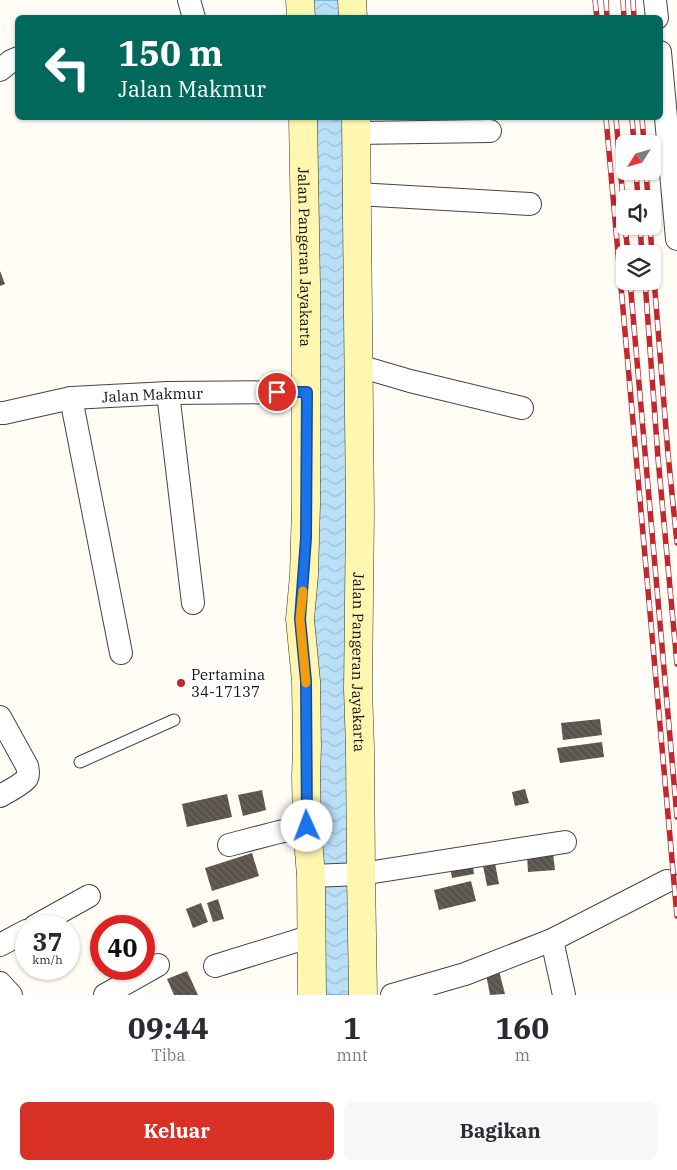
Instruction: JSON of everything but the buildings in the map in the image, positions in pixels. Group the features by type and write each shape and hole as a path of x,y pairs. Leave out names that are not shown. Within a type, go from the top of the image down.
{"street":[{"path":"189,0 193,15"},
{"path":"300,0 301,15"},
{"path":"352,0 353,15"},
{"path":"655,0 657,15"},
{"path":"0,70 15,60"},
{"path":"663,85 677,238"},
{"name":"Jalan Pangeran Jayakarta","path":"303,120 307,392 306,538 300,619 306,681 307,826 315,876 312,995"},
{"path":"356,125 490,131"},
{"name":"Jalan Pangeran Jayakarta","path":"356,125 360,528 358,689 360,748 354,874 363,995"},
{"path":"357,194 530,204"},
{"path":"359,366 410,381 522,408"},
{"name":"Jalan Makmur","path":"0,413 71,398 168,393 307,392"},
{"path":"168,393 193,603"},
{"path":"71,398 121,653"},
{"path":"0,717 27,766 28,772 28,777 24,781 0,796"},
{"path":"229,845 307,826"},
{"path":"315,876 354,874 565,842"},
{"path":"392,995 428,990 552,940 667,881"},
{"path":"55,915 89,896"},
{"path":"215,966 312,936"},
{"path":"0,945 15,937"},
{"path":"552,940 564,995"},
{"path":"104,995 158,965"},
{"path":"0,983 11,995"}],"lane":[{"path":"80,762 174,720"}],"water":[{"path":"300,0 352,0 353,15 301,15"},
{"path":"303,120 356,120 363,995 312,995"}],"railway":[{"path":"595,0 597,15"},
{"path":"606,0 607,15"},
{"path":"623,0 624,15"},
{"path":"633,0 634,15"},
{"path":"606,120 677,916"},
{"path":"616,120 622,190"},
{"path":"632,120 633,135"},
{"path":"642,120 643,135"},
{"path":"637,180 637,190"},
{"path":"647,180 647,190"},
{"path":"626,235 627,245"},
{"path":"641,235 641,245"},
{"path":"651,235 651,245"},
{"path":"631,290 677,817"},
{"path":"646,290 658,458 677,664"},
{"path":"655,290 677,543"}],"slow traffic":[{"path":"303,591 300,619 306,683"}],"place":[{"name":"Pertamina 34-17137","path":"181,683"}],"route":[{"path":"277,392 307,392 306,538 300,619 306,681 307,826"}]}
